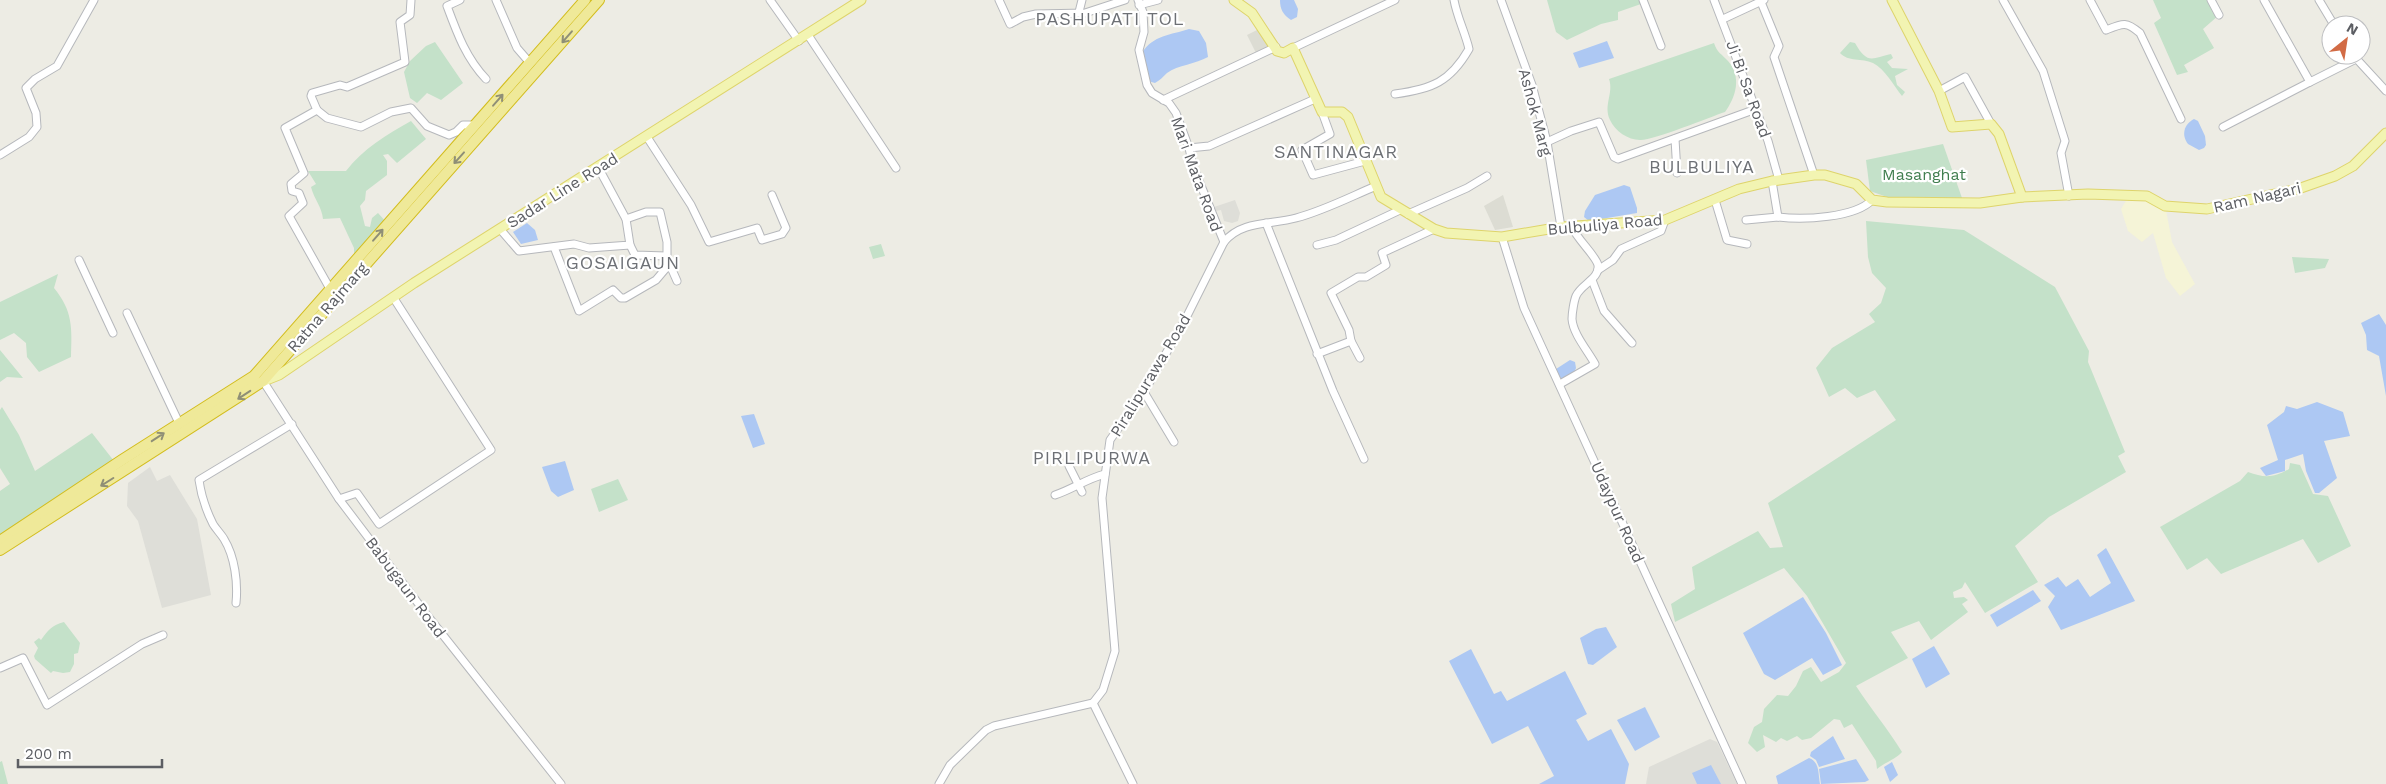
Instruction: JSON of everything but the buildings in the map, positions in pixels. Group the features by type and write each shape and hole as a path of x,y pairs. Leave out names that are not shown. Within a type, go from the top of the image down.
{"highway":[{"name":"Ratna Rajmarg","path":"0,541 254,376 585,0"},
{"name":"Ratna Rajmarg","path":"0,550 263,381 599,0"}],"main road":[{"name":"Sadar Line Road","path":"263,381 279,375 393,297 861,0"},
{"path":"1234,0 1252,13 1277,51 1284,53 1292,48 1322,112"},
{"path":"1872,200 1980,204 2022,198 1998,134 1991,124 1952,127 1939,91 1892,0"},
{"name":"Bulbuliya Road","path":"1322,112 1342,112 1348,117 1381,197 1404,212 1446,233 1502,237 1561,227 1665,220 1739,189 1814,175 1825,175 1856,184 1872,200"},
{"name":"Ram Nagari","path":"2022,198 2088,194 2147,196 2165,206 2206,209 2298,188 2335,176 2365,156 2386,133"}],"street":[{"path":"0,155 29,137 37,127 36,113 26,88 35,79 57,66 94,0"},
{"path":"411,0 410,15 400,22 405,62 352,86 340,85 312,93 311,96 317,110 326,118 356,126 367,124 391,112 409,108 413,109 428,126 449,135 456,132 463,125 476,125"},
{"path":"460,0 447,6 463,47 474,66 486,79"},
{"path":"496,0 517,48 530,63"},
{"path":"770,0 799,41"},
{"path":"999,0 1010,24 1036,14 1086,13 1125,0"},
{"path":"1079,12 1082,0"},
{"path":"1138,3 1158,0"},
{"path":"1292,48 1395,0"},
{"path":"1395,94 1416,91 1440,82 1458,68 1469,49 1465,31 1456,13 1454,0"},
{"name":"Ashok Marg","path":"1501,0 1532,85 1547,142 1561,227"},
{"path":"1643,0 1661,46"},
{"name":"Ji Bi Sa Road","path":"1714,0 1723,19 1768,142 1776,181 1778,218"},
{"path":"2003,0 2043,71 2065,141 2061,154 2068,196"},
{"path":"2090,0 2106,30 2122,23 2130,24 2140,33 2181,119"},
{"path":"2211,0 2219,15"},
{"path":"2264,0 2310,82"},
{"path":"2319,0 2328,15"},
{"path":"1723,19 1763,1 1779,46 1774,57 1814,175"},
{"name":"Mari Mata Road","path":"1138,3 1142,12 1144,32 1139,50 1147,85 1152,93 1176,112 1189,148 1193,166 1224,242"},
{"path":"808,35 896,168"},
{"path":"1163,100 1276,47"},
{"path":"2223,127 2340,65"},
{"path":"2362,65 2386,91"},
{"path":"1939,91 1965,77 1991,124"},
{"path":"1189,148 1209,146 1316,99"},
{"path":"1547,142 1571,131 1599,122 1615,159 1756,109"},
{"path":"317,110 285,128 304,173 291,184 292,191 299,194 303,203 289,216 300,232 329,287 333,286"},
{"path":"1322,112 1330,134 1302,150 1313,175 1365,160"},
{"path":"646,136 691,205 709,242 757,228 762,240 782,234 786,228 772,195"},
{"path":"1675,139 1677,173"},
{"path":"598,167 626,219 630,245 635,255 666,256"},
{"path":"1317,245 1336,240 1468,188 1487,176"},
{"name":"Piralipurawa Road","path":"1093,703 1103,690 1115,651 1102,498 1110,440 1144,392 1185,320 1224,242 1239,229 1296,218 1376,186"},
{"path":"1715,200 1727,240 1747,244"},
{"path":"1746,220 1796,219 1856,211 1865,207 1872,200"},
{"path":"554,247 580,311 613,290 621,298 625,298 656,280 667,267 667,242 660,212 646,212 626,219"},
{"path":"1560,384 1595,364 1572,319 1576,296 1581,288 1592,280 1598,270 1613,260 1621,249 1661,231 1665,220"},
{"path":"1266,223 1318,354 1364,459"},
{"path":"1572,227 1576,238 1598,262 1598,270"},
{"path":"1360,358 1331,293 1358,277 1366,277 1386,265 1382,253 1434,228"},
{"path":"500,229 519,251 574,244 589,248 630,245"},
{"name":"Udaypur Road","path":"1502,237 1524,308 1742,784"},
{"path":"666,256 677,281"},
{"path":"79,260 113,333"},
{"path":"1592,280 1604,311 1632,343"},
{"path":"339,499 358,493 379,524 491,450 393,297"},
{"path":"127,313 179,423 182,422"},
{"path":"1318,354 1351,341"},
{"name":"Babugaun Road","path":"263,381 339,499 427,615 561,784"},
{"path":"1144,392 1174,442"},
{"path":"236,603 238,588 232,561 225,540 213,525 205,506 199,480 292,424"},
{"path":"1069,466 1082,492"},
{"path":"1054,495 1074,489 1087,479 1105,474"},
{"path":"0,668 23,658 47,705 142,644 163,635"},
{"path":"939,784 950,766 980,736 994,726 1093,703 1134,784"}],"shaded area":[{"path":"1259,29 1271,48 1257,55 1247,35"},
{"path":"1503,195 1513,227 1495,230 1484,206"},
{"path":"1235,200 1240,213 1238,221 1232,223 1224,221 1221,210 1216,211 1214,207"},
{"path":"150,467 157,481 170,475 197,519 211,595 162,608 138,521 127,506 128,483"},
{"path":"1710,739 1717,742 1737,784 1646,784 1649,767"}],"green space":[{"path":"1547,0 1640,0 1641,4 1618,12 1618,20 1601,24 1567,40 1556,32"},
{"path":"2153,0 2210,0 2219,15 2203,29 2214,48 2184,65 2188,72 2177,75 2154,23 2161,18"},
{"path":"435,42 463,83 441,100 427,93 417,103 410,98 404,72 410,61 426,46"},
{"path":"1850,42 1855,43 1866,57 1874,58 1891,54 1893,58 1887,62 1892,68 1908,69 1895,76 1897,85 1905,92 1902,96 1885,73 1873,63 1847,58 1840,53"},
{"path":"1714,43 1718,51 1732,67 1736,80 1732,100 1725,112 1668,133 1640,140 1635,140 1622,134 1615,128 1608,115 1609,79"},
{"path":"411,121 426,139 397,163 388,154 383,155 387,161 387,175 366,191 365,200 360,206 365,226 370,227 372,218 378,213 387,223 354,258 354,248 340,218 323,219 311,187 316,184 308,171 346,171 368,149"},
{"name":"Masanghat","path":"1943,144 1962,198 1890,198 1870,191 1866,160"},
{"path":"1866,221 1964,230 2055,287 2089,351 2088,362 2125,452 2118,456 2126,472 2049,517 2015,546 2038,582 1985,613 1965,582 1962,588 1953,592 1954,598 1964,597 1968,600 1962,604 1968,612 1931,640 1919,621 1891,632 1908,658 1856,686 1902,752 1877,769 1876,761 1852,724 1844,728 1840,720 1834,719 1811,738 1802,740 1797,736 1787,741 1781,738 1776,742 1763,735 1765,747 1757,752 1748,743 1754,727 1762,722 1764,709 1777,695 1788,696 1796,686 1803,671 1811,667 1821,682 1839,672 1846,663 1807,596 1784,568 1675,622 1671,604 1695,589 1692,567 1758,531 1770,548 1783,547 1768,503 1896,420 1875,390 1857,398 1845,388 1829,397 1816,368 1832,348 1875,322 1869,314 1881,303 1886,288 1872,273 1868,257"},
{"path":"881,244 885,256 873,259 869,247"},
{"path":"2292,257 2329,259 2325,268 2295,273"},
{"path":"58,274 54,288 65,304 70,320 71,357 39,372 27,357 26,343 14,333 0,340 0,302"},
{"path":"0,350 23,378 7,377 0,382"},
{"path":"2,407 19,435 35,471 92,433 114,461 0,536 0,491 10,484 0,468 0,410"},
{"path":"2290,463 2300,465 2313,494 2328,496 2351,546 2318,563 2303,539 2221,574 2207,558 2187,570 2160,527 2240,481 2248,472 2264,476 2279,474 2289,469"},
{"path":"618,479 628,500 599,512 591,489"},
{"path":"64,622 80,643 78,653 74,654 74,664 70,672 53,671 51,673 35,659 34,656 38,648 34,642 39,638 41,640 53,626"},
{"path":"2,761 8,784 0,784 0,762"}],"sand":[{"path":"2152,198 2166,210 2172,242 2195,284 2180,296 2166,278 2153,233 2142,242 2128,231 2121,209 2127,199"}],"water":[{"path":"1280,0 1294,0 1298,9 1297,17 1291,20 1284,14 1281,9"},
{"path":"1189,29 1199,31 1206,43 1208,57 1171,70 1155,83 1148,81 1142,53 1146,47 1163,36"},
{"path":"1607,41 1614,58 1579,68 1573,53"},
{"path":"2194,119 2198,121 2205,136 2206,145 2199,150 2188,144 2184,133 2188,124"},
{"path":"1624,185 1630,187 1637,213 1589,221 1584,217 1585,211 1595,195"},
{"path":"527,223 535,230 538,240 521,244 513,232"},
{"path":"2379,314 2386,325 2386,396 2379,356 2367,350 2366,335 2361,323"},
{"path":"1570,360 1575,362 1576,368 1573,375 1561,379 1556,369"},
{"path":"2317,402 2343,412 2350,436 2324,441 2337,478 2319,493 2315,493 2306,471 2303,454 2285,460 2285,471 2266,476 2260,468 2278,460 2267,425 2284,412 2286,406 2297,409"},
{"path":"754,414 765,444 753,448 741,416"},
{"path":"565,461 574,490 558,497 551,491 542,467"},
{"path":"2106,548 2135,601 2061,630 2048,607 2055,596 2044,585 2058,577 2066,587 2078,579 2090,597 2111,583 2097,555"},
{"path":"2033,590 2041,601 1997,627 1990,615"},
{"path":"1803,597 1826,633 1842,665 1823,675 1812,658 1775,680 1764,674 1743,633"},
{"path":"1606,627 1617,647 1593,665 1588,664 1580,638 1596,629"},
{"path":"1934,646 1950,674 1926,688 1912,659"},
{"path":"1471,649 1494,694 1501,691 1507,701 1565,671 1587,714 1576,720 1588,741 1611,729 1629,764 1625,784 1539,784 1554,776 1528,726 1492,744 1449,661"},
{"path":"1645,707 1660,737 1635,751 1617,720"},
{"path":"1833,736 1845,759 1819,767 1816,760 1810,756 1811,752"},
{"path":"1809,758 1817,765 1820,784 1778,784 1776,776"},
{"path":"1856,759 1869,780 1865,782 1821,784 1819,769"},
{"path":"1892,762 1898,775 1890,782 1884,767"},
{"path":"1711,765 1721,784 1697,784 1692,773"}],"district":[{"name":"PASHUPATI TOL","path":"1110,19"},
{"name":"SANTINAGAR","path":"1336,152"},
{"name":"BULBULIYA","path":"1702,167"},
{"name":"GOSAIGAUN","path":"623,263"},
{"name":"PIRLIPURWA","path":"1092,458"}]}
